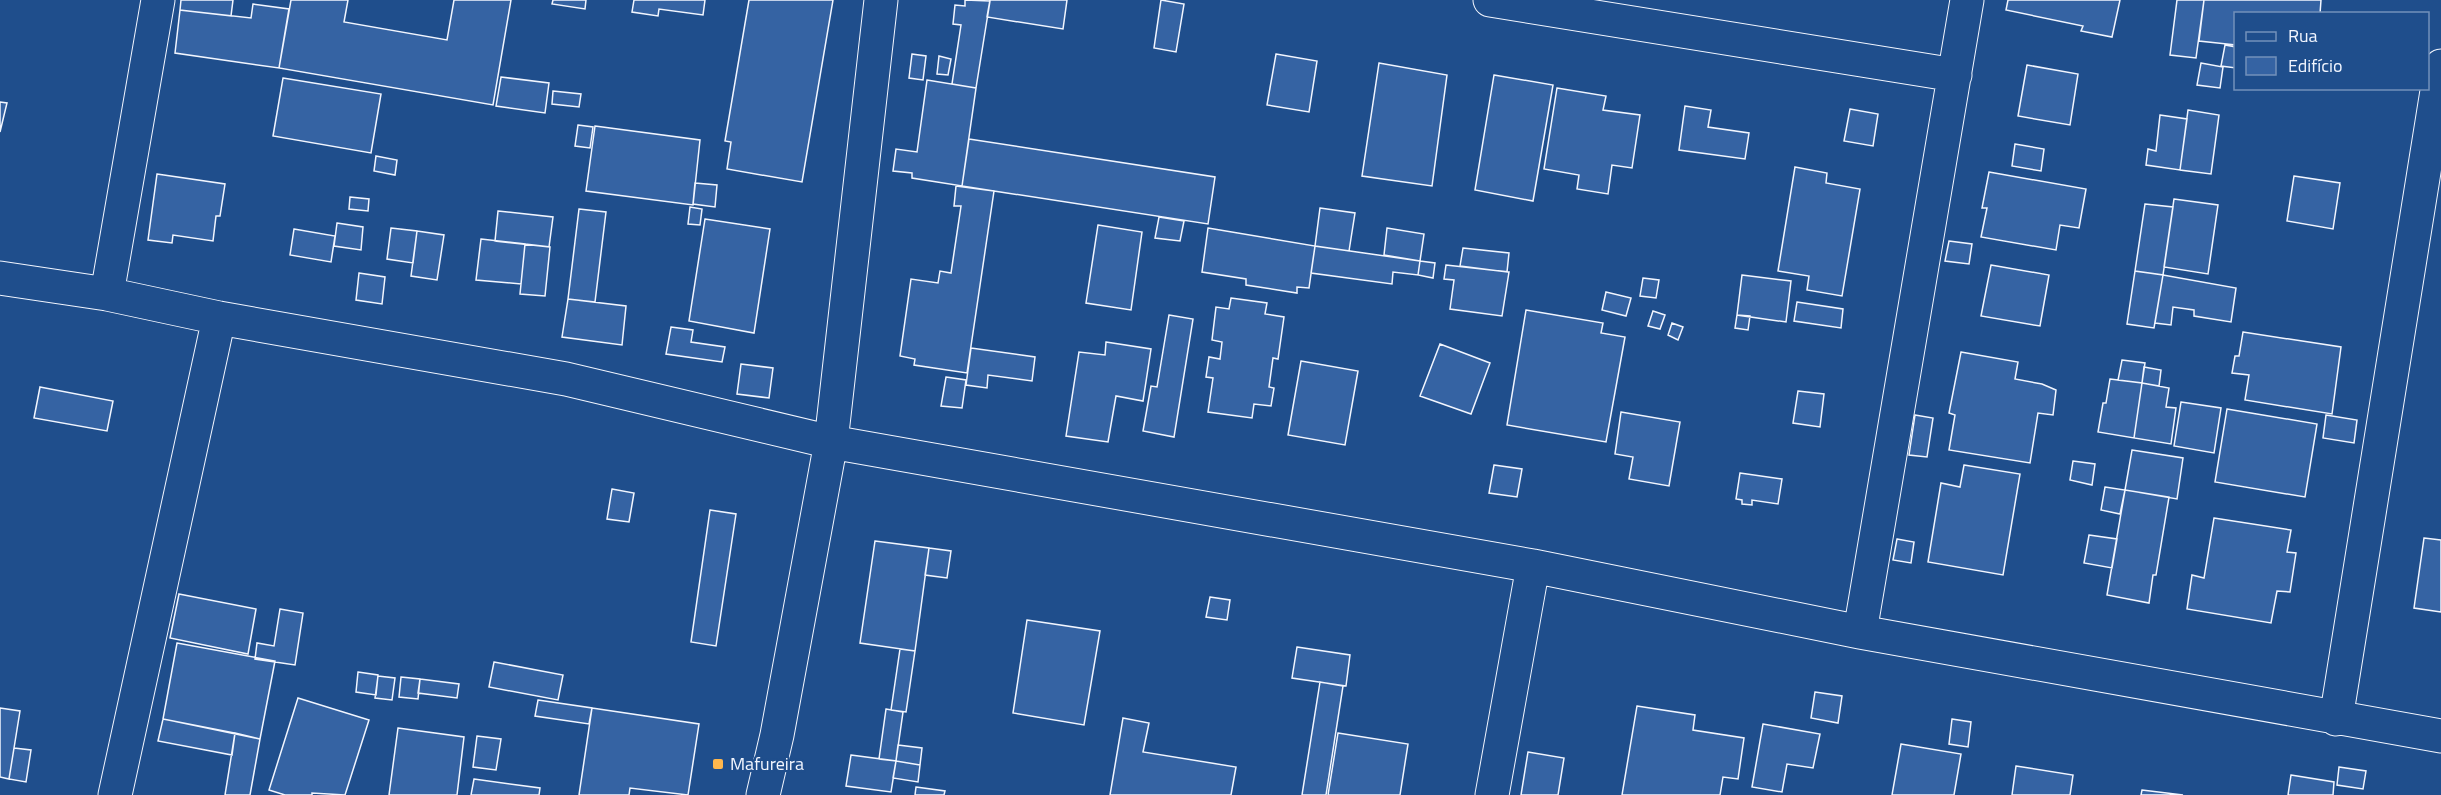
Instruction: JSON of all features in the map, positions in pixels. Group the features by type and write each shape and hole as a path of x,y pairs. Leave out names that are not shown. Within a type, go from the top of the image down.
{"street":[{"path":"107,294 158,0"},
{"path":"763,795 777,735 831,442 881,0"},
{"path":"1490,0 1955,75"},
{"path":"1860,632 1967,0"},
{"path":"2336,719 2441,66"},
{"path":"0,278 107,294 219,318 566,379 831,442 1533,566 1860,632 2441,736"},
{"path":"115,795 219,318"},
{"path":"1492,795 1533,566"}],"building":[{"path":"181,0 233,0 231,16 180,10"},
{"path":"291,0 348,0 344,22 447,40 454,0 511,0 493,105 279,68"},
{"path":"553,0 586,0 585,9 552,4"},
{"path":"634,0 705,0 703,15 659,9 658,16 632,12"},
{"path":"749,0 833,0 802,182 727,169 731,142 725,141"},
{"path":"965,0 990,1 976,88 952,84 961,25 953,24 955,5 965,6"},
{"path":"990,0 1067,0 1063,29 987,17"},
{"path":"1161,0 1184,4 1176,52 1154,48"},
{"path":"2008,0 2120,0 2112,37 2081,31 2083,26 2006,10"},
{"path":"2177,0 2204,0 2196,58 2170,55"},
{"path":"2204,0 2321,0 2320,12 2234,12 2234,45 2199,41"},
{"path":"253,4 289,9 279,68 175,53 180,10 251,18"},
{"path":"2225,45 2234,47 2234,68 2221,66"},
{"path":"912,54 926,56 923,80 909,78"},
{"path":"1276,54 1317,61 1309,112 1267,105"},
{"path":"939,56 951,59 948,75 937,74"},
{"path":"1379,63 1447,75 1432,186 1362,176"},
{"path":"2201,63 2223,67 2220,88 2197,85"},
{"path":"2027,65 2078,74 2070,125 2018,116"},
{"path":"1494,75 1553,85 1533,201 1475,190"},
{"path":"501,77 549,83 545,113 496,106"},
{"path":"283,78 381,94 371,153 273,136"},
{"path":"927,80 976,88 962,186 912,178 912,173 893,171 896,149 917,152"},
{"path":"1557,88 1606,96 1603,110 1640,115 1632,168 1612,165 1608,194 1577,189 1579,175 1544,169"},
{"path":"553,91 581,94 579,107 552,104"},
{"path":"0,102 7,103 0,132"},
{"path":"1685,106 1711,110 1708,127 1749,133 1745,159 1679,150"},
{"path":"1850,109 1878,114 1873,146 1844,141"},
{"path":"2188,110 2219,115 2211,174 2180,170"},
{"path":"2160,115 2187,119 2180,170 2146,165 2148,149 2156,151"},
{"path":"578,125 593,127 590,148 575,146"},
{"path":"595,126 700,140 693,205 586,191"},
{"path":"969,139 1215,177 1208,224 962,186"},
{"path":"2015,144 2044,149 2041,171 2012,166"},
{"path":"376,156 397,160 395,175 374,171"},
{"path":"1795,167 1827,173 1826,183 1860,189 1842,296 1807,290 1809,276 1778,271"},
{"path":"1989,172 2086,189 2079,228 2060,225 2056,250 1981,237 1987,208 1982,208"},
{"path":"157,174 225,184 220,216 216,216 213,241 173,235 172,243 148,240"},
{"path":"2294,176 2340,183 2333,229 2287,221"},
{"path":"695,183 717,185 715,207 693,204"},
{"path":"956,186 994,191 967,373 914,365 915,359 900,356 911,279 938,283 940,271 951,273 961,206 954,206"},
{"path":"350,197 369,199 368,211 349,209"},
{"path":"2174,199 2218,205 2208,274 2164,267"},
{"path":"2145,204 2173,207 2163,275 2135,271"},
{"path":"690,207 702,209 700,225 688,224"},
{"path":"1320,208 1355,213 1349,251 1315,246"},
{"path":"579,209 606,212 595,302 568,299"},
{"path":"498,211 553,217 549,247 495,241"},
{"path":"1159,217 1184,221 1180,241 1155,238"},
{"path":"705,219 770,229 754,333 689,321"},
{"path":"337,223 363,227 361,250 334,246"},
{"path":"1098,225 1142,232 1131,310 1086,303"},
{"path":"391,228 417,231 413,263 387,259"},
{"path":"1208,228 1315,246 1309,288 1297,287 1297,293 1246,285 1246,279 1202,272"},
{"path":"1387,228 1424,234 1420,261 1384,255"},
{"path":"294,229 335,236 331,262 290,255"},
{"path":"417,231 444,235 437,280 411,276"},
{"path":"481,239 525,244 521,284 476,280"},
{"path":"1949,241 1972,244 1969,264 1945,261"},
{"path":"525,244 550,247 545,296 520,294"},
{"path":"1315,246 1420,261 1418,275 1393,272 1392,284 1311,273"},
{"path":"1463,248 1509,253 1507,272 1460,266"},
{"path":"1420,261 1435,263 1433,278 1418,275"},
{"path":"1446,265 1509,272 1502,316 1450,309 1454,280 1444,279"},
{"path":"1991,265 2049,275 2040,326 1981,316"},
{"path":"2135,271 2163,275 2154,328 2127,324"},
{"path":"359,273 385,277 382,304 356,300"},
{"path":"1742,275 1791,281 1786,322 1737,315"},
{"path":"2163,275 2236,288 2231,322 2194,316 2194,310 2173,307 2171,325 2155,323"},
{"path":"1643,278 1659,280 1656,298 1640,296"},
{"path":"1606,292 1631,298 1626,316 1602,310"},
{"path":"1231,298 1267,303 1265,314 1284,317 1278,359 1273,358 1269,387 1274,388 1271,406 1254,404 1252,418 1208,412 1213,378 1206,377 1209,357 1220,359 1222,342 1212,340 1216,307 1229,309"},
{"path":"568,299 626,306 622,345 562,337"},
{"path":"1797,302 1843,309 1841,328 1794,321"},
{"path":"1526,310 1603,323 1601,333 1625,337 1606,442 1507,425"},
{"path":"1653,311 1665,315 1660,329 1648,326"},
{"path":"1169,315 1193,319 1174,437 1143,431 1151,386 1157,387"},
{"path":"1737,315 1750,316 1748,330 1735,328"},
{"path":"1672,323 1683,327 1678,340 1668,335"},
{"path":"671,327 693,330 691,342 725,347 722,362 666,354"},
{"path":"2243,332 2341,347 2332,414 2245,400 2249,375 2232,373 2235,356 2239,356"},
{"path":"1106,342 1151,349 1143,401 1116,396 1108,442 1066,436 1079,352 1105,355"},
{"path":"1440,344 1490,363 1471,414 1420,396"},
{"path":"971,348 1035,357 1032,381 988,375 987,388 966,385"},
{"path":"1961,352 2018,362 2015,379 2042,384 2056,390 2053,415 2038,413 2030,463 1949,450 1955,415 1949,413"},
{"path":"2122,360 2145,363 2142,383 2118,380"},
{"path":"1301,361 1358,371 1345,445 1288,435"},
{"path":"741,364 773,368 769,398 737,394"},
{"path":"2144,367 2161,370 2159,386 2142,383"},
{"path":"946,377 966,380 962,408 941,406"},
{"path":"2110,379 2142,383 2134,438 2098,432"},
{"path":"2142,383 2169,388 2166,407 2176,408 2171,444 2134,438"},
{"path":"40,387 113,401 107,431 34,418"},
{"path":"1798,391 1824,394 1820,427 1793,423"},
{"path":"2181,402 2221,408 2214,453 2174,446"},
{"path":"2227,409 2317,424 2305,497 2215,482"},
{"path":"1621,412 1680,422 1669,486 1629,479 1633,457 1615,454"},
{"path":"1915,415 1933,418 1927,457 1909,455"},
{"path":"2326,415 2357,420 2354,443 2323,438"},
{"path":"2132,450 2183,458 2177,499 2125,490"},
{"path":"2073,461 2095,464 2092,485 2070,480"},
{"path":"1494,465 1522,469 1517,497 1489,493"},
{"path":"1964,465 2020,474 2003,575 1928,562 1941,483 1960,487"},
{"path":"1740,473 1782,479 1778,504 1752,500 1752,505 1742,504 1742,500 1736,499"},
{"path":"2105,487 2125,490 2120,514 2101,510"},
{"path":"612,489 634,493 629,522 607,519"},
{"path":"2125,490 2169,497 2149,603 2107,595"},
{"path":"710,510 736,514 716,646 691,642"},
{"path":"2214,518 2291,530 2287,552 2296,553 2290,592 2277,591 2271,623 2187,609 2192,575 2204,578"},
{"path":"2089,535 2117,539 2112,568 2084,563"},
{"path":"2424,538 2441,540 2441,612 2414,608"},
{"path":"1897,539 1914,542 1911,563 1893,560"},
{"path":"875,541 929,548 915,651 860,643"},
{"path":"929,548 951,551 947,578 925,575"},
{"path":"179,594 256,609 248,654 170,638"},
{"path":"1210,597 1230,600 1227,620 1206,617"},
{"path":"280,609 303,613 295,665 255,659 257,643 274,646"},
{"path":"1027,620 1100,631 1084,725 1013,713"},
{"path":"177,643 275,661 260,739 163,719"},
{"path":"1297,647 1350,655 1346,686 1292,678"},
{"path":"900,649 915,651 906,712 891,710"},
{"path":"494,662 563,675 558,700 489,687"},
{"path":"358,672 378,675 376,695 356,692"},
{"path":"378,676 395,678 392,700 375,698"},
{"path":"401,677 420,679 418,699 399,697"},
{"path":"420,679 459,684 457,698 418,693"},
{"path":"1320,682 1343,686 1326,795 1302,795"},
{"path":"1815,692 1842,696 1838,723 1811,718"},
{"path":"298,698 369,720 345,795 312,793 312,795 285,795 269,790"},
{"path":"538,700 592,708 589,724 535,716"},
{"path":"1637,706 1695,715 1693,730 1744,738 1738,779 1723,777 1720,795 1622,795"},
{"path":"0,708 20,711 9,779 0,777"},
{"path":"592,708 699,724 688,795 630,788 629,795 579,795"},
{"path":"886,709 903,712 896,761 879,759"},
{"path":"1123,718 1149,723 1143,752 1236,767 1231,795 1110,795"},
{"path":"163,719 235,733 232,755 158,741"},
{"path":"1952,719 1971,722 1968,747 1949,744"},
{"path":"1763,724 1820,734 1813,768 1787,764 1782,792 1752,787"},
{"path":"398,728 464,737 457,795 389,795"},
{"path":"235,733 260,739 250,795 225,795"},
{"path":"1338,733 1408,744 1400,795 1328,795"},
{"path":"477,736 501,739 496,770 473,767"},
{"path":"1901,744 1961,754 1954,795 1892,795"},
{"path":"898,745 922,748 920,765 896,761"},
{"path":"14,748 31,750 26,782 9,779"},
{"path":"1528,752 1564,758 1558,795 1521,795"},
{"path":"851,755 896,761 891,792 846,786"},
{"path":"896,761 920,765 918,782 893,778"},
{"path":"2016,766 2073,775 2070,795 2012,795"},
{"path":"2339,767 2366,771 2363,789 2337,785"},
{"path":"2291,775 2334,782 2333,795 2288,795"},
{"path":"474,779 540,788 539,795 471,795"},
{"path":"916,787 945,791 944,795 915,795"},
{"path":"2142,790 2183,795 2141,795"}],"place":[{"name":"Mafureira","path":"718,764"}]}
